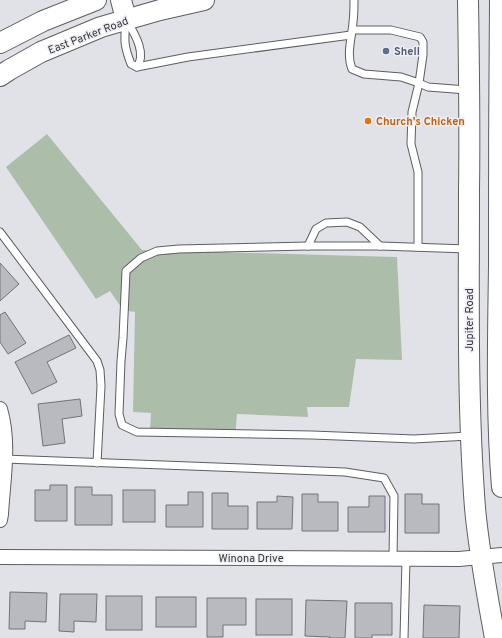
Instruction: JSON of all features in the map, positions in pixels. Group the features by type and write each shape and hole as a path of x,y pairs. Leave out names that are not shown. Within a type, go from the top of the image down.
{"main road":[{"path":"0,43 43,21 96,0"},
{"path":"121,0 126,19"},
{"name":"East Parker Road","path":"0,76 41,52 101,27 160,10 204,0"},
{"name":"Jupiter Road","path":"468,0 469,357 471,435 475,508 481,557 495,638"},
{"path":"500,0 498,358 502,487"},
{"path":"469,249 499,259"}],"street":[{"path":"0,409 4,423 0,520"},
{"name":"Winona Drive","path":"0,557 459,559 502,555"}],"lane":[{"path":"354,0 349,62 352,69 364,74 401,77 428,87 469,90"},
{"path":"126,19 124,39 125,46 131,64 137,67 188,57 352,32 391,30 420,37 423,42 423,55 419,83 412,112 411,144 418,172 418,247"},
{"path":"126,19 138,40 140,55 139,64 137,67"},
{"path":"308,246 316,229 326,223 347,222 360,227 380,246"},
{"path":"0,232 97,361 100,370 101,386 97,463"},
{"path":"469,249 380,246 179,249 157,251 141,258 126,271 119,414 122,425 137,432 305,435 414,439 471,435"},
{"path":"2,459 345,472 384,478 394,496 400,559 404,638"}],"green space":[{"path":"47,134 142,250 397,257 402,360 356,359 349,407 307,407 308,417 237,414 235,438 150,431 151,413 133,412 135,312 123,310 110,291 96,299 6,167"}],"building":[{"path":"0,263 19,284 0,301"},
{"path":"5,312 26,343 8,354 0,342 0,315"},
{"path":"69,335 76,348 47,362 57,382 32,394 15,362"},
{"path":"80,399 82,416 62,419 65,443 43,446 38,404"},
{"path":"50,485 67,485 67,521 35,521 35,490 50,490"},
{"path":"75,487 92,487 92,495 112,495 112,525 75,525"},
{"path":"123,490 155,490 155,522 123,522"},
{"path":"188,492 203,492 203,527 166,527 166,505 188,505"},
{"path":"212,493 228,493 228,506 248,506 248,529 212,529"},
{"path":"302,494 318,494 318,502 338,502 338,531 302,531"},
{"path":"405,494 422,494 422,504 439,504 439,533 405,533"},
{"path":"277,496 293,497 292,529 257,529 257,502 277,502"},
{"path":"369,496 385,496 385,532 348,532 348,507 369,507"},
{"path":"10,592 47,593 46,622 25,621 25,629 9,629"},
{"path":"60,594 97,594 96,622 74,621 74,632 59,631"},
{"path":"106,596 142,596 142,630 106,630"},
{"path":"156,597 196,597 196,627 156,627"},
{"path":"207,598 246,598 246,625 223,625 223,637 207,637"},
{"path":"256,599 292,599 292,635 256,635"},
{"path":"306,600 347,601 345,638 305,636"},
{"path":"355,603 392,603 392,635 372,635 372,638 355,638"},
{"path":"424,605 460,606 459,638 423,638"}],"place":[{"name":"Shell","path":"386,51"},
{"name":"Church's Chicken","path":"368,121"}]}
